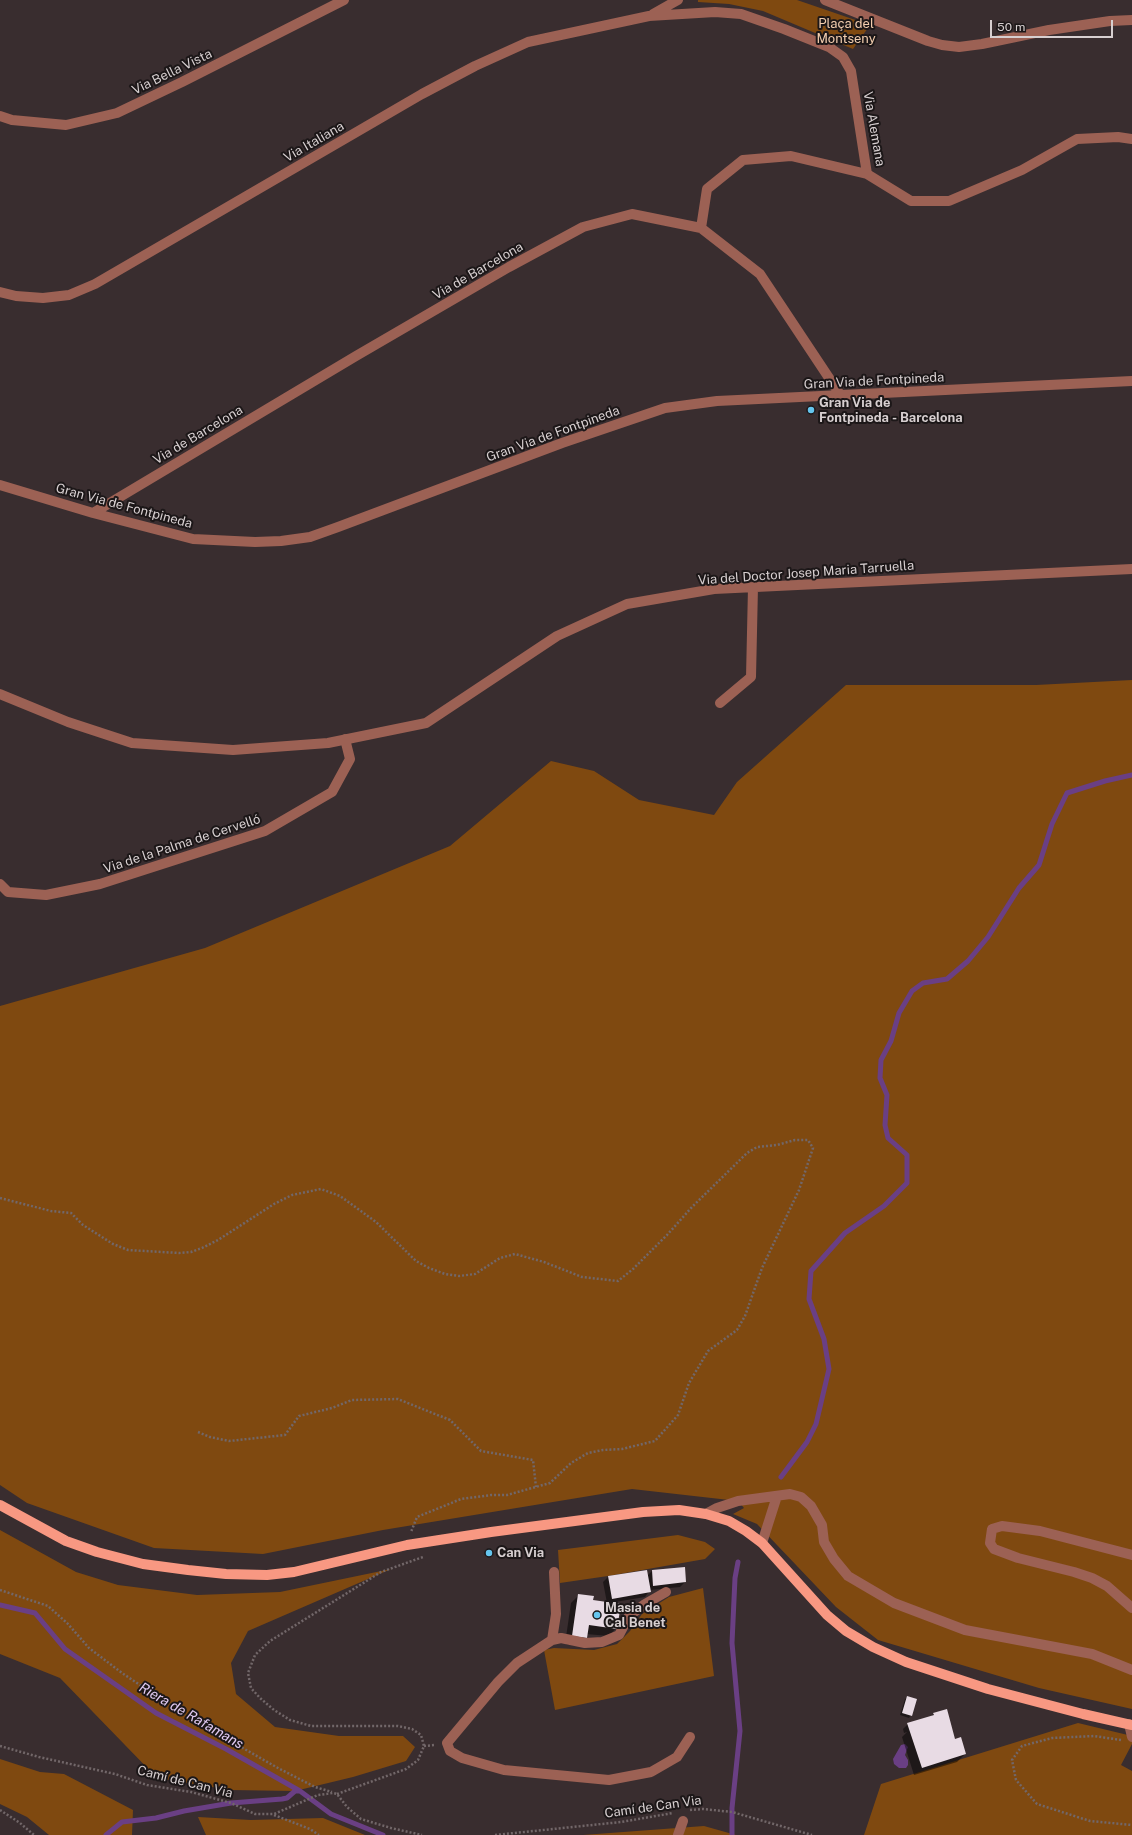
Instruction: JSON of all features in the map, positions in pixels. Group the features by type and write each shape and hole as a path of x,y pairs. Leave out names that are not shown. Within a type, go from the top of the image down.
{"main road":[{"path":"0,1505 66,1541 97,1552 143,1564 226,1574 267,1575 294,1572 407,1545 491,1532 643,1512 679,1510 706,1514 729,1521 762,1543 827,1615 846,1631 873,1647 906,1662 988,1689 1083,1714 1130,1724"}],"street":[{"name":"Via Bella Vista","path":"0,116 12,120 66,125 117,113 182,82 344,0"},
{"path":"648,16 678,0"},
{"path":"825,0 928,41 942,45 959,47 982,44 1049,30 1110,21 1132,20"},
{"name":"Via Alemana","path":"648,16 715,12 741,14 829,47 843,57 851,71 867,174 911,201 949,201 1022,170 1077,138 1118,137 1132,139"},
{"name":"Via Italiana","path":"0,292 16,296 43,298 69,295 95,284 422,94 475,66 528,42 648,16"},
{"path":"701,228 707,189 743,160 791,156 867,174"},
{"name":"Via de Barcelona","path":"93,513 356,356 509,267 583,227 632,214 701,228 760,274 841,396"},
{"name":"Gran Via de Fontpineda","path":"0,485 93,513 193,539 281,542 310,537 338,528 562,443 665,408 717,401 1132,381"},
{"name":"Via del Doctor Josep Maria Tarruella","path":"0,694 68,722 132,743 233,750 328,743 426,723 557,636 627,604 714,589 1132,569"},
{"path":"720,703 751,677 753,588"},
{"name":"Via de la Palma de Cervelló","path":"0,884 8,892 46,895 100,884 265,831 332,792 350,760 345,740"},
{"path":"706,1514 717,1508 738,1501 790,1494 801,1497 811,1506 822,1525 824,1542 834,1559 848,1576 894,1603 965,1630 1092,1654 1132,1670"},
{"path":"762,1543 777,1496"},
{"path":"1132,1555 1040,1531 1002,1526 992,1529 990,1543 994,1549 1018,1558 1092,1578 1107,1586 1132,1608"},
{"path":"552,1640 556,1614 554,1572"},
{"path":"666,1592 645,1604 630,1616 619,1635 602,1642 585,1643 561,1638 552,1640 517,1663 498,1682 447,1743 450,1751 462,1758 504,1770 609,1780 651,1772 677,1757 690,1737"},
{"path":"1128,1739 1130,1724"},
{"path":"678,1835 681,1814"}],"path":[{"path":"0,1198 51,1211 71,1213 83,1225 113,1244 128,1250 179,1253 191,1252 213,1243 274,1204 292,1195 321,1189 340,1196 365,1214 416,1261 445,1274 460,1276 475,1274 500,1258 515,1254 544,1262 582,1277 618,1281 667,1235 692,1207 747,1153 757,1146 777,1145 795,1140 808,1140 813,1148 798,1190 762,1268 745,1316 737,1330 708,1351 689,1383 678,1415 655,1441 622,1449 603,1450 588,1453 571,1463 550,1483 507,1495 491,1494 461,1499 417,1517 407,1545"},
{"path":"198,1432 210,1437 229,1441 284,1435 299,1416 332,1408 352,1400 398,1399 450,1420 481,1451 533,1460 536,1487"},
{"path":"337,1794 406,1769 418,1760 424,1746 421,1735 412,1729 398,1726 317,1726 290,1720 274,1710 251,1688 248,1673 255,1655 270,1641 381,1572 425,1557"},
{"path":"0,1590 48,1606 67,1623 89,1648 188,1717 278,1768 315,1786 337,1794 347,1807 362,1819 390,1828 422,1835"},
{"path":"1128,1739 1094,1736 1052,1738 1022,1746 1012,1760 1016,1780 1037,1804 1090,1821 1132,1825"},
{"name":"Camí de Can Via","path":"0,1746 39,1757 115,1774 147,1785 191,1792 231,1803 255,1814 274,1814 318,1795 333,1792"},
{"name":"Camí de Can Via","path":"495,1835 621,1822 681,1814 703,1808 732,1812 812,1835"},
{"path":"0,1810 20,1823 34,1835"},
{"path":"274,1814 319,1835"}],"green space":[{"name":"Plaça del Montseny","path":"698,0 797,0 870,25 853,49 763,11 729,4 698,2"},
{"path":"1132,680 1132,1709 1039,1688 878,1640 836,1607 757,1524 733,1514 744,1508 738,1501 632,1489 383,1530 263,1554 154,1548 27,1503 0,1485 0,1006 205,948 450,846 551,761 594,771 639,800 714,815 737,782 846,685 1036,685"},
{"path":"0,1530 76,1572 118,1585 197,1595 280,1592 391,1569 248,1631 231,1663 236,1694 275,1727 339,1736 403,1736 415,1747 406,1761 353,1777 295,1791 230,1790 157,1778 60,1678 0,1654"},
{"path":"678,1535 705,1542 715,1549 705,1559 560,1583 558,1550"},
{"path":"703,1588 714,1676 555,1710 544,1650 554,1648 594,1650 617,1644 630,1631 642,1614 669,1597"},
{"path":"1078,1723 1132,1736 1132,1744 1121,1765 1132,1771 1132,1835 864,1835 881,1784"},
{"path":"0,1759 40,1772 64,1774 133,1810 132,1835 49,1835 27,1817 0,1804"},
{"path":"198,1817 251,1820 323,1818 365,1835 206,1835"},
{"path":"704,1826 736,1835 583,1835"}],"shaded area":[{"path":"905,1744 908,1747 905,1755 908,1760 908,1765 906,1768 899,1768 894,1764 893,1759 901,1745"}],"building":[{"path":"685,1567 686,1582 653,1586 652,1570"},
{"path":"647,1570 651,1592 612,1599 608,1576"},
{"name":"Masia de Cal Benet","path":"578,1594 594,1596 593,1600 621,1604 617,1629 589,1625 587,1638 572,1636"},
{"path":"907,1696 917,1699 912,1716 902,1713"},
{"path":"947,1709 955,1739 961,1737 966,1754 922,1768 907,1723 934,1715 933,1713"}],"waterway":[{"path":"781,1477 807,1442 816,1424 829,1369 824,1339 809,1299 811,1271 845,1233 884,1206 907,1183 907,1155 888,1138 885,1125 887,1095 880,1078 881,1060 891,1041 899,1013 912,991 923,983 947,979 968,961 988,937 1019,888 1039,865 1052,824 1067,793 1105,781 1132,775"},
{"path":"732,1835 732,1808 740,1731 732,1643 735,1578 738,1562"},
{"name":"Riera de Rafamans","path":"0,1605 35,1613 65,1649 156,1713 226,1749 300,1791 331,1814 383,1835"},
{"path":"106,1835 122,1822 156,1818 184,1811 231,1803 282,1799 287,1798 295,1791 300,1791"}],"place":[{"name":"Gran Via de Fontpineda - Barcelona","path":"811,410"},
{"name":"Can Via","path":"489,1553"},
{"name":"Masia de Cal Benet","path":"597,1615"}]}
